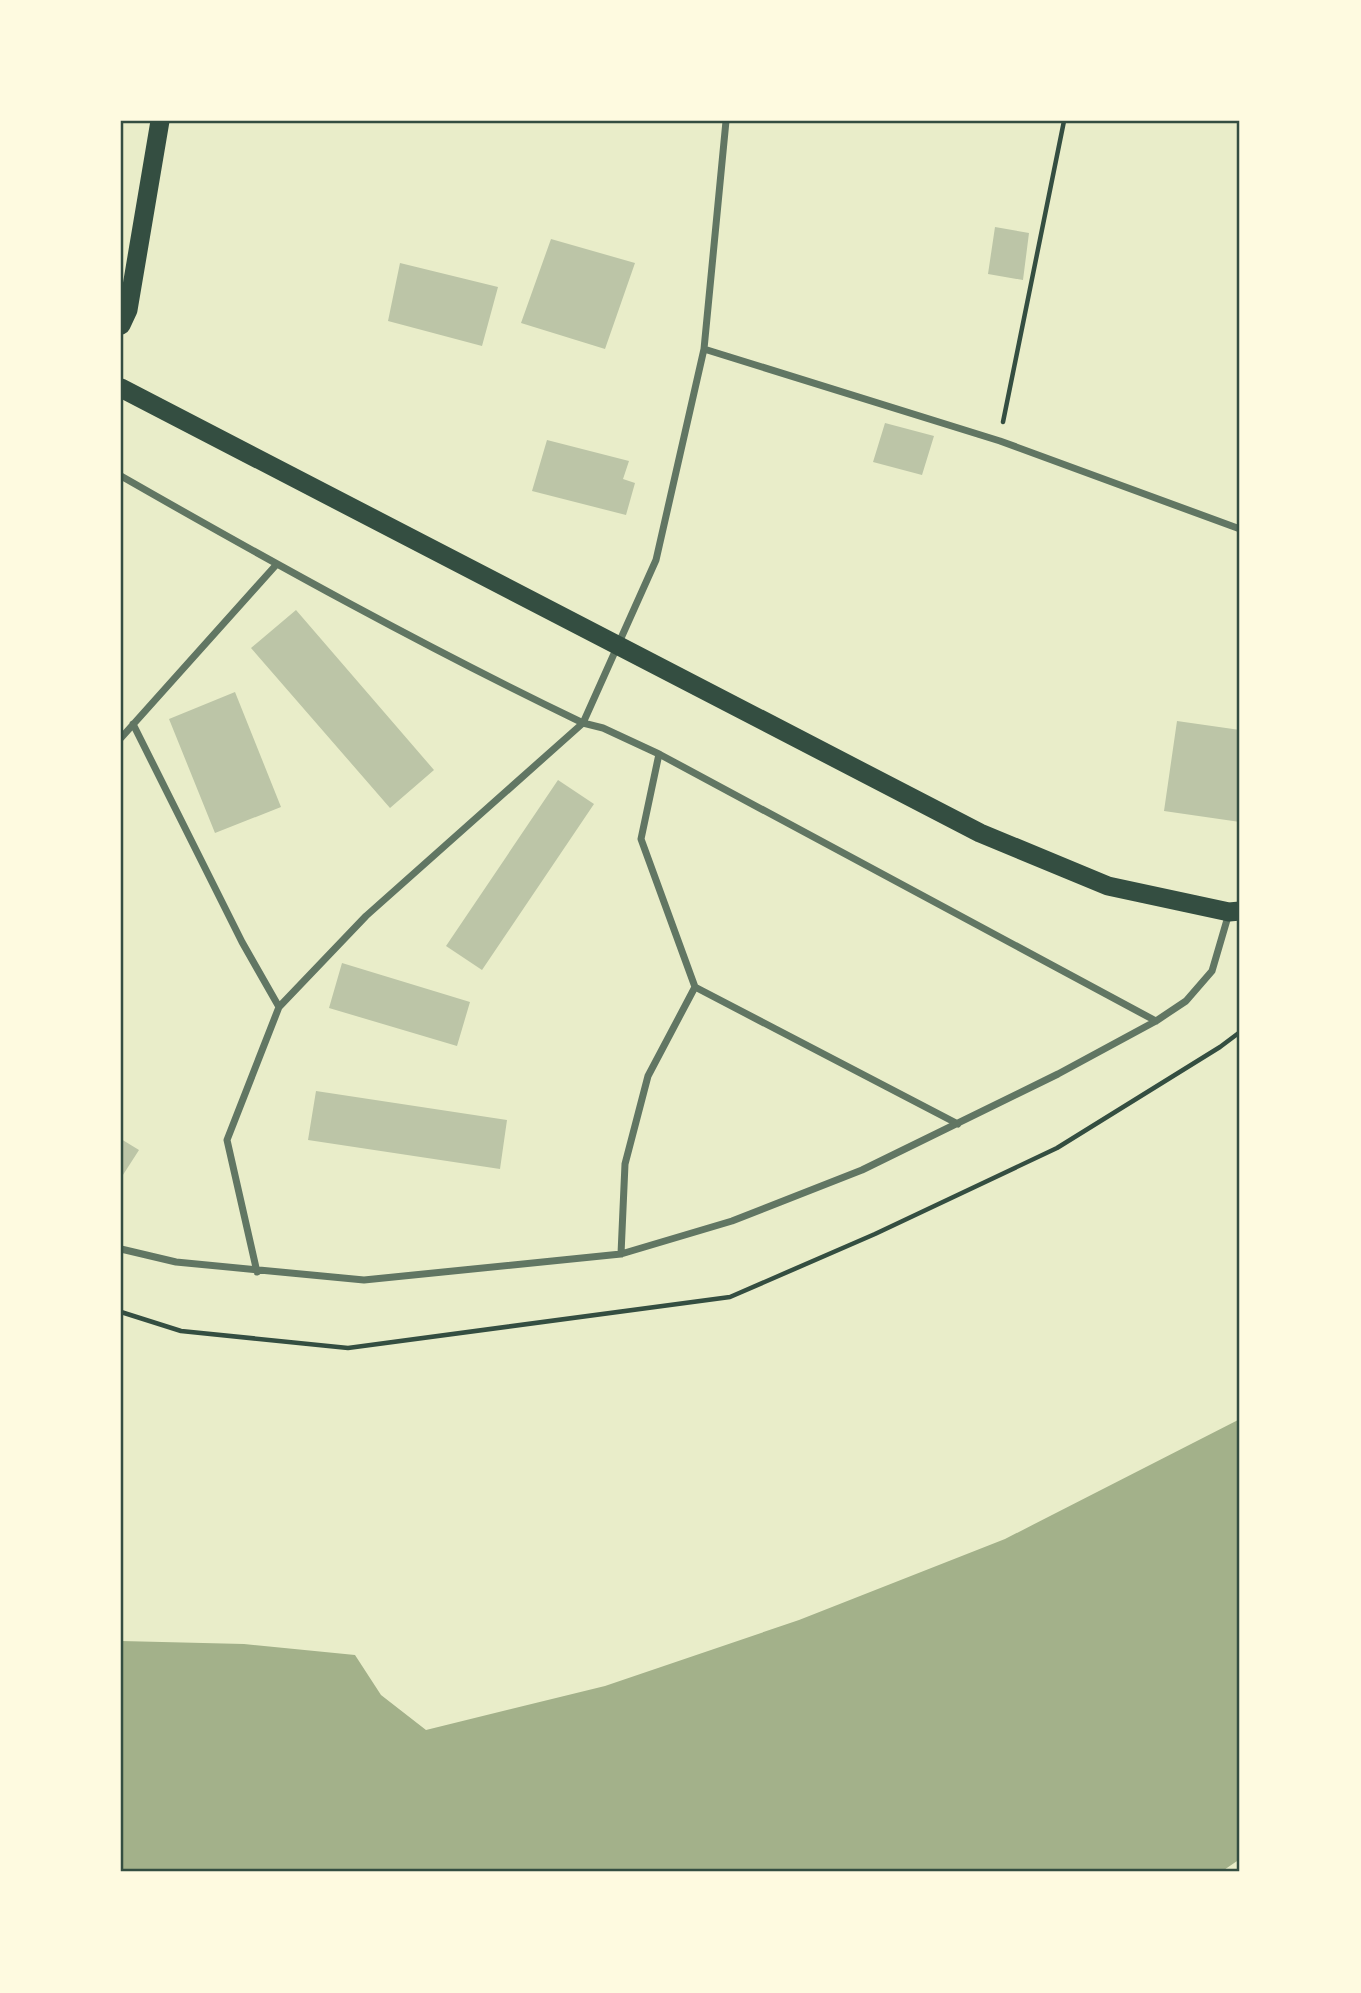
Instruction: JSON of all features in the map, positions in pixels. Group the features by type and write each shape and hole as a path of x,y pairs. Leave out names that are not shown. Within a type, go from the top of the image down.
{"highway":[{"path":"121,325 128,310 160,121"},
{"path":"121,388 980,833 1108,886 1235,911"}],"street":[{"path":"257,1272 227,1140 279,1007 376,907 583,723 656,560 704,349 726,121"},
{"path":"704,349 1000,441 1240,529"},
{"path":"121,476 275,565 466,667 583,723 603,728 659,754 1156,1020"},
{"path":"121,738 275,565"},
{"path":"134,724 242,942 279,1007"},
{"path":"659,754 641,839 695,987 958,1124"},
{"path":"121,1249 176,1262 257,1272 364,1280 621,1254 732,1221 862,1170 958,1124 1156,1020 1186,1001 1212,971 1235,911"},
{"path":"621,1254 625,1164 648,1076 695,987"}],"path":[{"path":"1000,441 1064,121"}],"shaded area":[{"path":"1240,1419 1240,1859 1221,1872 121,1872 121,1641 244,1644 355,1655 381,1695 426,1730 605,1686 799,1620 1005,1539"}],"building":[{"path":"995,227 1029,233 1023,280 988,274"},
{"path":"551,239 635,263 605,349 521,323"},
{"path":"400,263 498,287 482,346 388,321"},
{"path":"885,423 934,436 922,475 873,462"},
{"path":"547,440 629,461 623,479 635,483 626,515 532,491"},
{"path":"296,610 434,770 390,808 251,648"},
{"path":"235,692 281,807 215,833 169,719"},
{"path":"1177,721 1240,730 1240,822 1164,811"},
{"path":"558,780 594,804 482,970 446,946"},
{"path":"342,963 470,1002 457,1046 329,1008"},
{"path":"316,1091 507,1120 500,1169 308,1140"},
{"path":"121,1139 139,1150 121,1178"}]}
